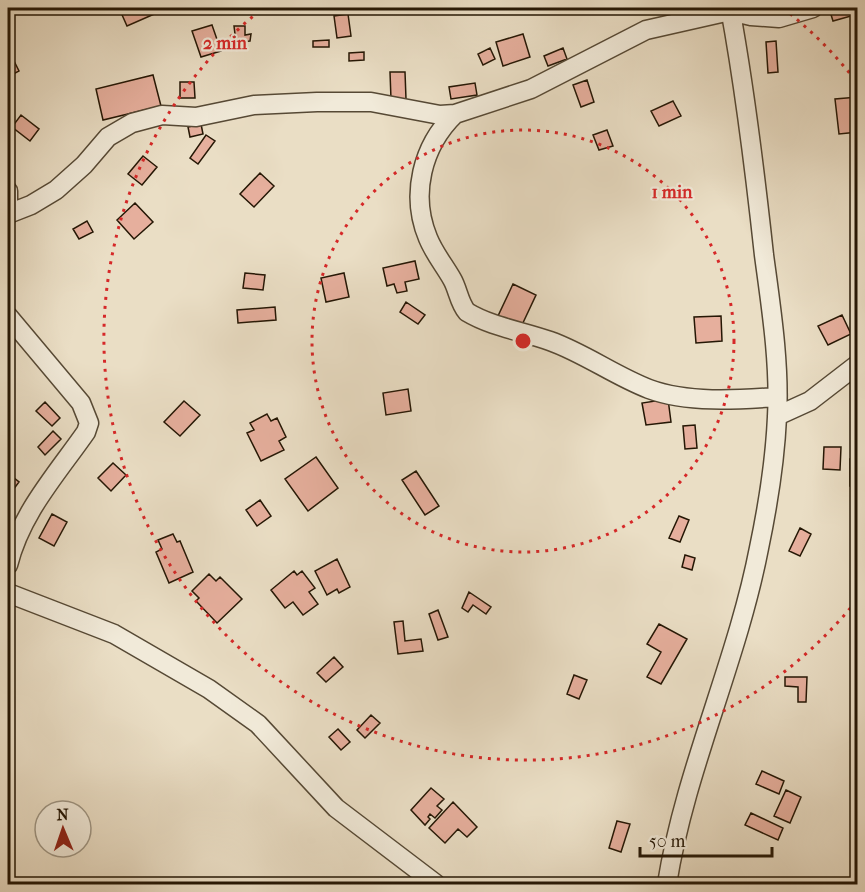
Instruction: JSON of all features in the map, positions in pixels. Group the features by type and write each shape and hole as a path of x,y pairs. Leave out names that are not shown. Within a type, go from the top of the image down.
{"street":[{"path":"8,191 8,214 31,205 56,190 84,165 108,137 132,123 162,115 196,117 254,105 317,102 371,102 440,115 455,114 531,89 646,30 730,9 751,16 779,18 813,8"},
{"path":"667,885 672,851 729,666 750,587 767,507 777,416 768,282 754,166 730,9"},
{"path":"455,114 441,128 425,160 419,200 428,238 451,277 467,312 514,331 549,341 647,388 669,395 740,399 777,397"},
{"path":"8,316 81,403 89,423 86,432 30,512 13,545 8,565"},
{"path":"777,416 810,401 858,364"},
{"path":"8,593 114,634 208,689 258,724 336,808 436,885"}],"building":[{"path":"119,8 168,8 127,26"},
{"path":"829,8 849,8 851,16 833,21"},
{"path":"348,14 351,36 337,38 334,16"},
{"path":"212,25 221,51 201,57 192,31"},
{"path":"234,26 245,26 245,35 251,34 250,41 236,42"},
{"path":"523,34 530,57 503,66 496,42"},
{"path":"329,40 329,47 313,47 313,41"},
{"path":"776,41 778,72 768,73 766,42"},
{"path":"490,48 495,59 483,65 478,54"},
{"path":"563,48 567,59 548,66 544,56"},
{"path":"364,52 364,60 349,61 349,53"},
{"path":"14,61 19,71 8,77 8,64"},
{"path":"390,72 405,72 406,99 391,99"},
{"path":"153,75 161,106 103,120 96,89"},
{"path":"587,80 594,102 581,107 573,85"},
{"path":"180,82 194,82 195,98 180,98"},
{"path":"475,83 477,95 451,99 449,87"},
{"path":"858,97 858,132 839,134 835,99"},
{"path":"673,101 681,116 659,126 651,111"},
{"path":"21,115 39,129 30,141 12,127"},
{"path":"201,124 203,134 190,137 188,127"},
{"path":"607,130 613,146 599,150 593,135"},
{"path":"206,135 215,141 198,164 190,158"},
{"path":"143,156 157,167 142,185 128,174"},
{"path":"260,173 274,186 254,207 240,194"},
{"path":"135,203 153,222 134,239 117,220"},
{"path":"87,221 93,232 79,239 73,229"},
{"path":"415,261 419,279 405,282 407,291 397,293 394,284 387,286 383,268"},
{"path":"245,273 265,275 263,290 243,288"},
{"path":"344,273 349,297 326,302 321,278"},
{"path":"513,284 536,295 521,327 498,316"},
{"path":"406,302 425,315 418,324 400,312"},
{"path":"275,307 276,320 238,323 237,310"},
{"path":"842,315 851,334 828,345 818,326"},
{"path":"721,316 722,341 696,343 694,317"},
{"path":"408,389 411,411 386,415 383,393"},
{"path":"668,399 671,422 646,425 642,403"},
{"path":"184,401 200,415 180,436 164,422"},
{"path":"45,402 60,418 52,426 36,411"},
{"path":"267,414 271,421 277,418 286,437 279,441 284,450 261,461 247,433 254,430 250,423"},
{"path":"695,425 697,448 685,449 683,426"},
{"path":"53,431 61,439 45,455 38,447"},
{"path":"824,447 841,447 840,470 823,469"},
{"path":"316,457 338,488 308,511 285,479"},
{"path":"850,459 858,459 858,486 850,486"},
{"path":"113,463 126,475 111,491 98,478"},
{"path":"416,471 439,506 425,515 402,480"},
{"path":"8,473 19,482 10,494 8,492"},
{"path":"260,500 271,516 257,526 246,510"},
{"path":"52,514 67,522 54,546 39,538"},
{"path":"679,516 689,520 680,542 669,538"},
{"path":"800,528 811,534 800,556 789,551"},
{"path":"173,534 177,542 180,541 193,572 169,583 156,552 162,549 158,540"},
{"path":"685,555 695,558 692,570 682,567"},
{"path":"337,559 350,587 339,593 337,589 327,595 315,571"},
{"path":"294,571 297,575 302,571 315,588 309,592 318,604 303,615 293,602 285,608 271,590"},
{"path":"209,574 216,581 220,577 242,599 217,623 196,601 199,598 192,591"},
{"path":"469,592 491,607 486,614 473,605 468,612 462,608"},
{"path":"438,610 448,637 438,640 429,614"},
{"path":"403,621 405,641 421,639 423,651 398,654 394,622"},
{"path":"659,624 687,639 661,684 647,677 661,652 647,644"},
{"path":"334,657 343,667 326,682 317,673"},
{"path":"574,675 587,680 579,699 567,694"},
{"path":"785,677 807,677 806,702 798,702 798,687 785,686"},
{"path":"371,715 380,723 365,738 357,730"},
{"path":"338,729 350,742 341,750 329,737"},
{"path":"762,771 784,781 779,794 756,784"},
{"path":"431,788 444,799 437,806 442,810 435,818 430,814 428,817 430,819 425,825 411,810"},
{"path":"786,790 801,797 790,823 774,816"},
{"path":"453,802 477,827 467,837 458,829 445,843 429,828"},
{"path":"751,813 783,828 778,840 745,825"},
{"path":"617,821 630,824 621,852 609,848"}]}
